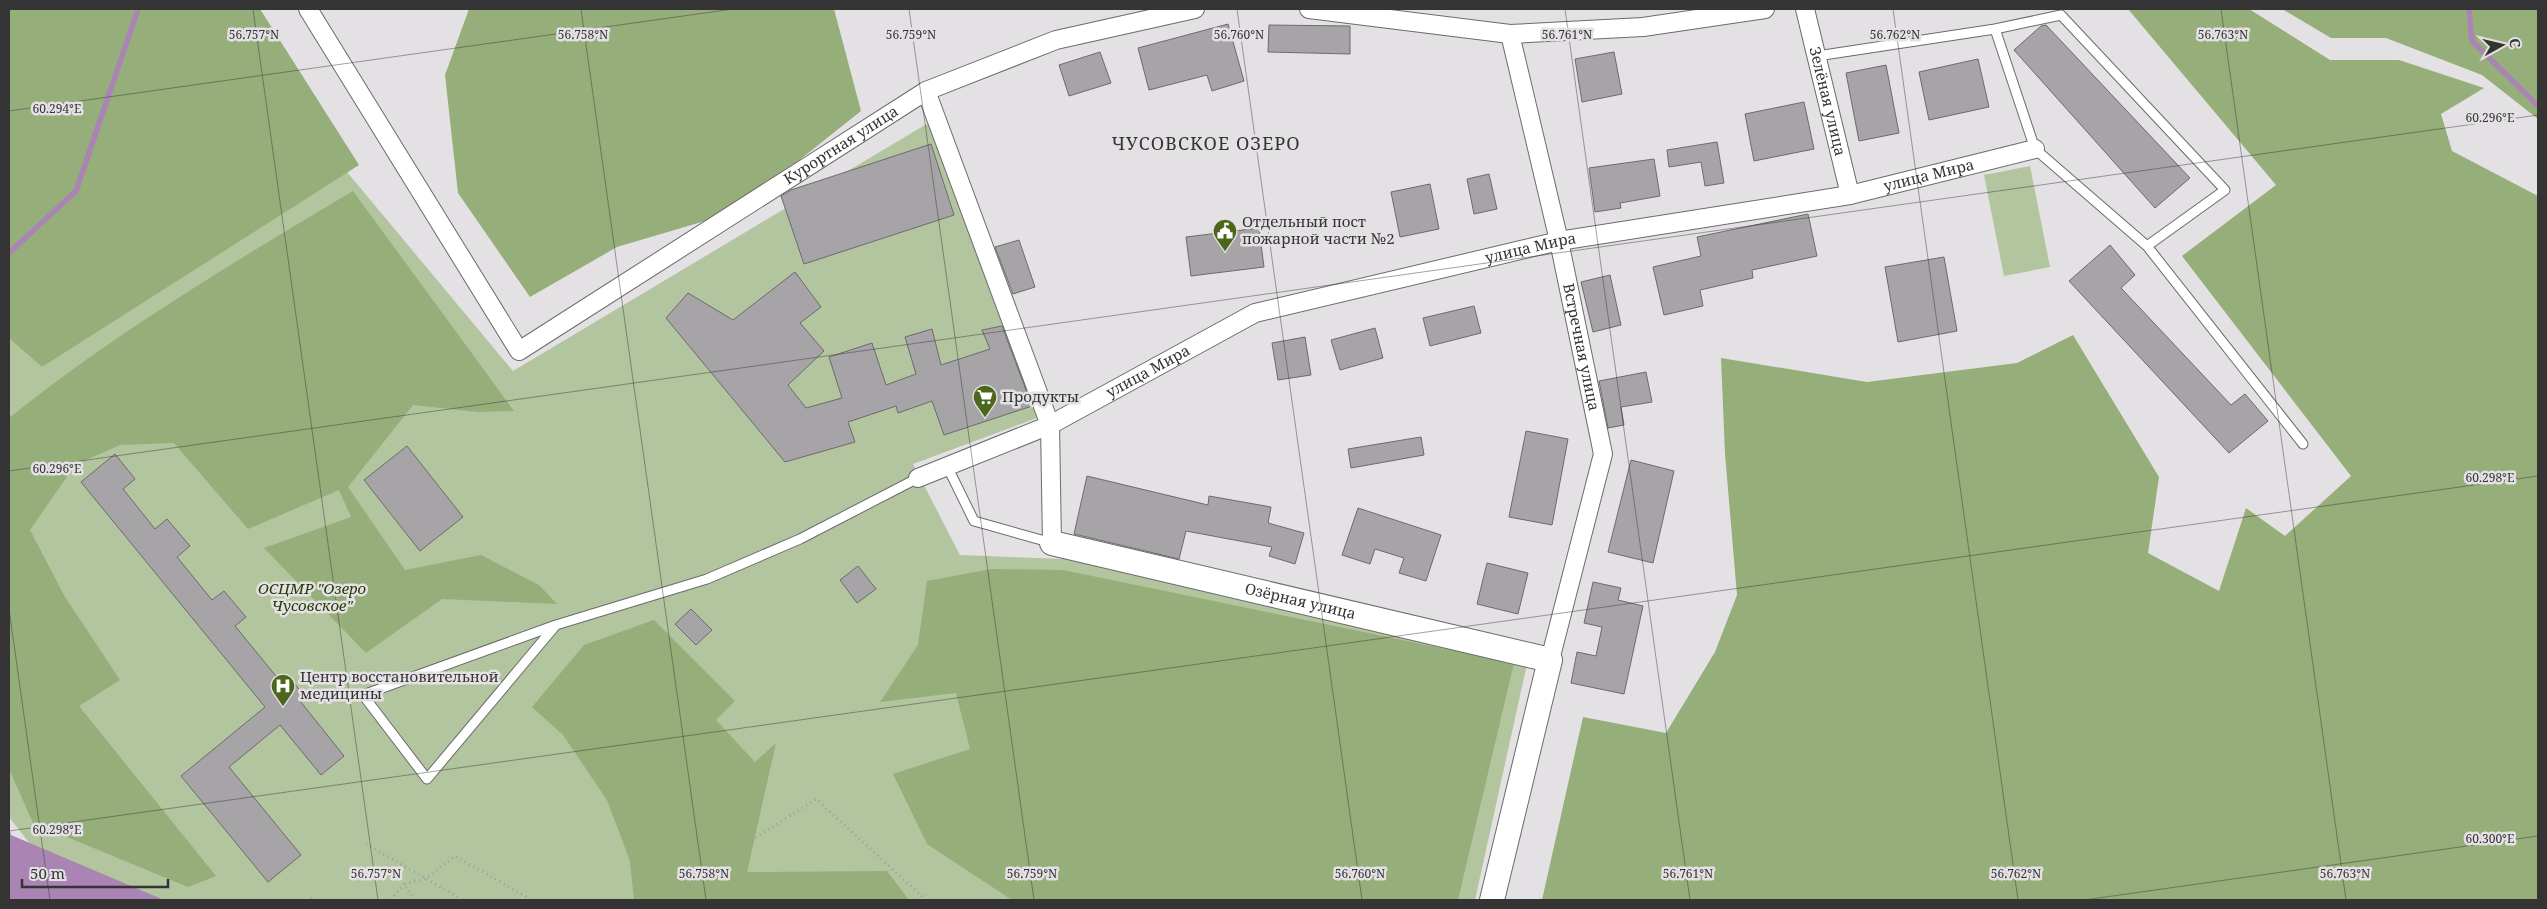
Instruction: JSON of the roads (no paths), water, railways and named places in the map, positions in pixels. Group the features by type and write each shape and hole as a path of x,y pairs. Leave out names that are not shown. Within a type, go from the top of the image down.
{"street":[{"name":"Курортная улица","path":"308,9 518,351 926,91 1056,40 1194,9"},
{"path":"1309,9 1510,34 1643,27 1765,9"},
{"name":"Зелёная улица","path":"1804,9 1850,195"},
{"name":"Встречная улица","path":"1510,34 1558,240 1603,454 1550,660"},
{"path":"926,91 1050,425 1052,543"},
{"name":"улица Мира","path":"918,478 1050,425 1255,313 1558,240 1850,195 2035,149"},
{"name":"Озёрная улица","path":"1052,543 1550,660"},
{"path":"1492,900 1550,660"}],"lane":[{"path":"1817,56 1995,29 2061,15 2225,190 2147,246"},
{"path":"1995,29 2035,149 2147,246 2303,444"},
{"path":"947,466 974,521 1052,543"},
{"path":"556,626 427,779 363,695 556,626 707,579 800,539 918,478"}],"waterway":[{"path":"9,253 76,191 138,9"},
{"path":"2469,9 2472,41 2538,106"}],"place":[{"name":"Отдельный пост пожарной части №2","path":"1225,252"},
{"name":"Продукты","path":"985,418"},
{"name":"Центр восстановительной медицины","path":"283,707"}],"district":[{"name":"ЧУСОВСКОЕ ОЗЕРО","path":"1206,144"}],"park label":[{"name":"ОСЦМР \"Озеро Чусовское\"","path":"312,598"}]}
